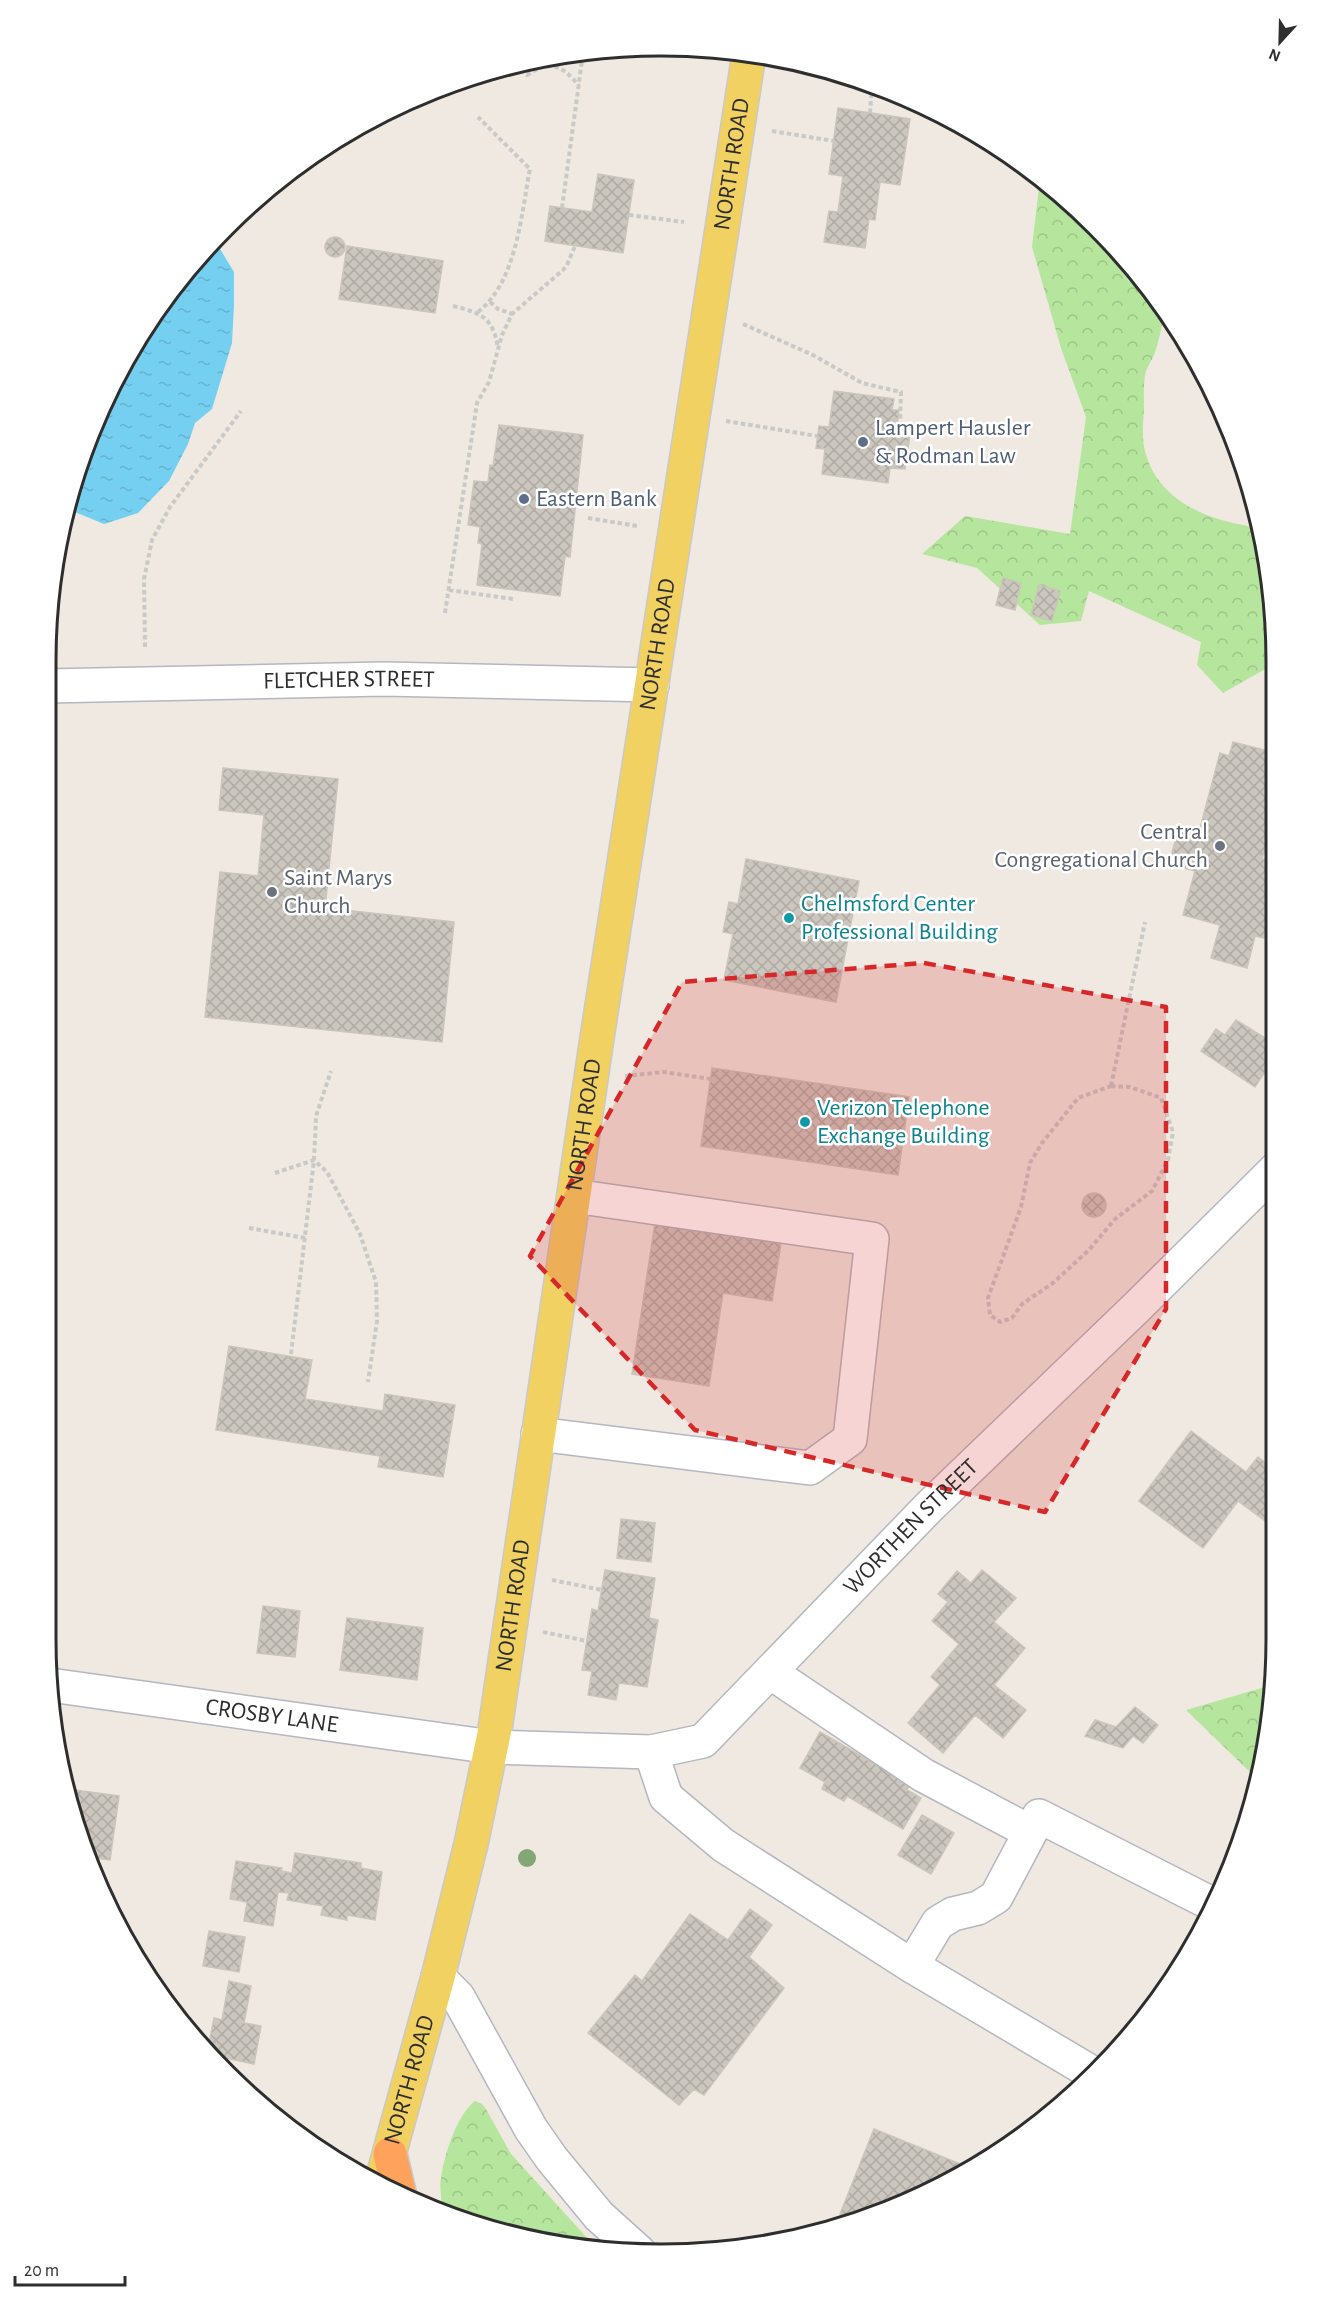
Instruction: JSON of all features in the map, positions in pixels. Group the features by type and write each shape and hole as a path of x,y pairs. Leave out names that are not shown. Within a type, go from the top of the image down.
{"highway":[{"path":"390,2154 397,2184"}],"main road":[{"name":"NORTH ROAD","path":"383,2177 438,1977 492,1747 748,62"}],"street":[{"name":"FLETCHER STREET","path":"56,686 384,678 652,685"},
{"name":"WORTHEN STREET","path":"492,1747 651,1752 703,1741 929,1506 1137,1307 1266,1179"},
{"path":"538,1434 810,1468 850,1439 872,1239 574,1196"},
{"path":"770,1672 923,1774 1030,1832"},
{"name":"CROSBY LANE","path":"58,1686 492,1747"},
{"path":"651,1752 666,1797 723,1845 912,1965 1086,2069"},
{"path":"912,1965 938,1923 953,1914 978,1908 996,1897 1039,1816 1207,1901"},
{"path":"438,1977 458,1997 531,2128 552,2159 599,2216 629,2243"}],"path":[{"path":"562,208 582,61"},
{"path":"523,72 527,75 536,69 554,66 567,71 580,87"},
{"path":"870,113 871,94"},
{"path":"478,117 530,168 512,258 490,302 478,312"},
{"path":"763,130 834,141"},
{"path":"629,215 684,222"},
{"path":"445,613 477,403 489,382 502,334 512,314 563,270 575,246"},
{"path":"490,302 498,309 512,314"},
{"path":"453,306 478,312 487,319 496,335 499,350"},
{"path":"710,312 813,355 862,383 901,392 900,423 934,428"},
{"path":"145,647 144,579 152,540 170,507 241,411"},
{"path":"694,416 817,436"},
{"path":"588,518 637,526"},
{"path":"449,590 513,599"},
{"path":"1111,1086 1145,922"},
{"path":"291,1354 314,1160 316,1116 331,1071"},
{"path":"622,1077 663,1072 711,1079"},
{"path":"1111,1086 1130,1087 1161,1098 1173,1132 1168,1160 1152,1191 1115,1219 1089,1250 1053,1283 1022,1304 1012,1318 1000,1322 990,1315 988,1298 1021,1208 1030,1163 1042,1143 1078,1098 1111,1086"},
{"path":"275,1173 314,1160"},
{"path":"314,1160 327,1172 360,1234 376,1282 377,1321 368,1382"},
{"path":"249,1228 304,1238"},
{"path":"546,1579 602,1590"},
{"path":"539,1631 586,1641"}],"highlighted area":[{"path":"924,963 1166,1007 1166,1309 1045,1512 695,1430 530,1256 682,982"}],"green space":[{"path":"1039,188 1089,233 1116,262 1129,277 1127,280 1134,283 1141,292 1163,323 1156,350 1146,371 1144,385 1144,446 1155,474 1177,499 1192,508 1224,521 1251,526 1261,582 1266,669 1223,693 1197,665 1201,642 1089,591 1081,621 1040,625 977,568 922,554 965,516 1070,534 1086,417 1061,348 1032,247"},
{"path":"1264,1687 1251,1773 1186,1710"},
{"path":"475,2101 482,2104 511,2154 589,2240 504,2224 442,2203 440,2182 445,2159 452,2136 468,2107"}],"water":[{"path":"219,248 234,272 234,305 232,343 212,409 195,423 188,444 169,481 138,513 104,524 74,512 102,429 118,393 158,325 181,292"}],"building":[{"path":"838,108 910,119 900,185 880,182 875,220 869,219 865,248 824,242 829,211 838,212 843,176 829,174"},
{"path":"598,174 634,180 623,253 545,241 550,206 592,212"},
{"path":"335,237 342,240 345,247 342,254 335,257 328,254 325,247 328,240"},
{"path":"347,246 443,261 435,313 339,299"},
{"name":"Lampert Hausler & Rodman Law","path":"834,391 894,399 892,410 899,410 897,427 911,428 905,469 890,468 888,483 822,474 825,449 816,448 819,426 829,427"},
{"name":"Eastern Bank","path":"499,425 583,435 570,557 565,556 560,596 477,585 482,544 478,543 480,527 468,525 474,481 488,482 490,465 493,466"},
{"path":"1003,578 1021,583 1015,610 996,605"},
{"path":"1039,585 1060,591 1052,621 1031,615"},
{"name":"Central Congregational Church","path":"1233,742 1266,750 1266,845 1262,859 1266,860 1266,939 1255,936 1247,968 1211,958 1220,925 1183,915 1195,871 1169,864 1179,827 1199,832 1220,753 1229,756"},
{"name":"Saint Marys Church","path":"223,768 338,779 325,908 454,922 442,1042 205,1017 220,872 258,876 264,815 219,810"},
{"name":"Chelmsford Center Professional Building","path":"746,859 859,881 836,1002 724,980 733,934 723,932 729,902 738,904"},
{"path":"1236,1020 1266,1039 1266,1070 1255,1087 1201,1051 1216,1029 1225,1035"},
{"name":"Verizon Telephone Exchange Building","path":"712,1068 909,1097 898,1175 701,1146"},
{"path":"1094,1193 1103,1196 1106,1205 1103,1214 1094,1217 1085,1214 1082,1205 1085,1196"},
{"path":"655,1223 781,1243 772,1301 723,1293 709,1386 632,1374"},
{"path":"229,1346 312,1360 305,1399 383,1411 385,1394 455,1405 443,1477 378,1467 380,1456 216,1430"},
{"path":"1191,1431 1246,1472 1258,1457 1266,1463 1266,1522 1238,1501 1203,1548 1139,1501"},
{"path":"621,1519 655,1523 651,1562 617,1558"},
{"path":"605,1570 655,1578 649,1618 658,1620 647,1687 619,1683 616,1700 588,1695 592,1671 582,1670 592,1609 598,1611"},
{"path":"982,1570 1016,1598 994,1622 1025,1648 994,1685 1026,1710 1003,1738 975,1715 943,1753 908,1723 940,1685 931,1677 959,1644 932,1621 948,1602 938,1594 957,1571 971,1583"},
{"path":"263,1606 300,1611 295,1657 257,1653"},
{"path":"347,1618 423,1628 417,1680 340,1670"},
{"path":"1135,1707 1158,1725 1143,1743 1133,1736 1123,1748 1085,1736 1095,1720 1116,1727"},
{"path":"820,1732 910,1784 907,1790 921,1798 903,1829 847,1796 844,1801 822,1789 825,1782 800,1768"},
{"path":"75,1790 119,1796 110,1860 97,1858"},
{"path":"922,1815 954,1833 931,1874 898,1855"},
{"path":"295,1853 361,1863 361,1868 382,1872 375,1920 347,1915 347,1920 321,1915 323,1906 287,1900 289,1893 278,1892 273,1926 244,1921 247,1902 230,1899 236,1861 282,1868 281,1871 292,1873"},
{"path":"750,1909 772,1925 749,1957 784,1988 704,2095 694,2089 679,2105 588,2033 635,1975 642,1981 690,1914 728,1940"},
{"path":"209,1931 245,1937 239,1972 203,1966"},
{"path":"229,1981 251,1986 244,2023 261,2026 254,2064 224,2058 209,2042 214,2018 222,2020"},
{"path":"874,2129 961,2164 893,2198 845,2216 840,2214"}],"place":[{"name":"Lampert Hausler & Rodman Law","path":"863,442"},
{"name":"Eastern Bank","path":"524,499"},
{"name":"Central Congregational Church","path":"1220,846"},
{"name":"Saint Marys Church","path":"272,892"},
{"name":"Chelmsford Center Professional Building","path":"789,918"},
{"name":"Verizon Telephone Exchange Building","path":"805,1122"}]}
